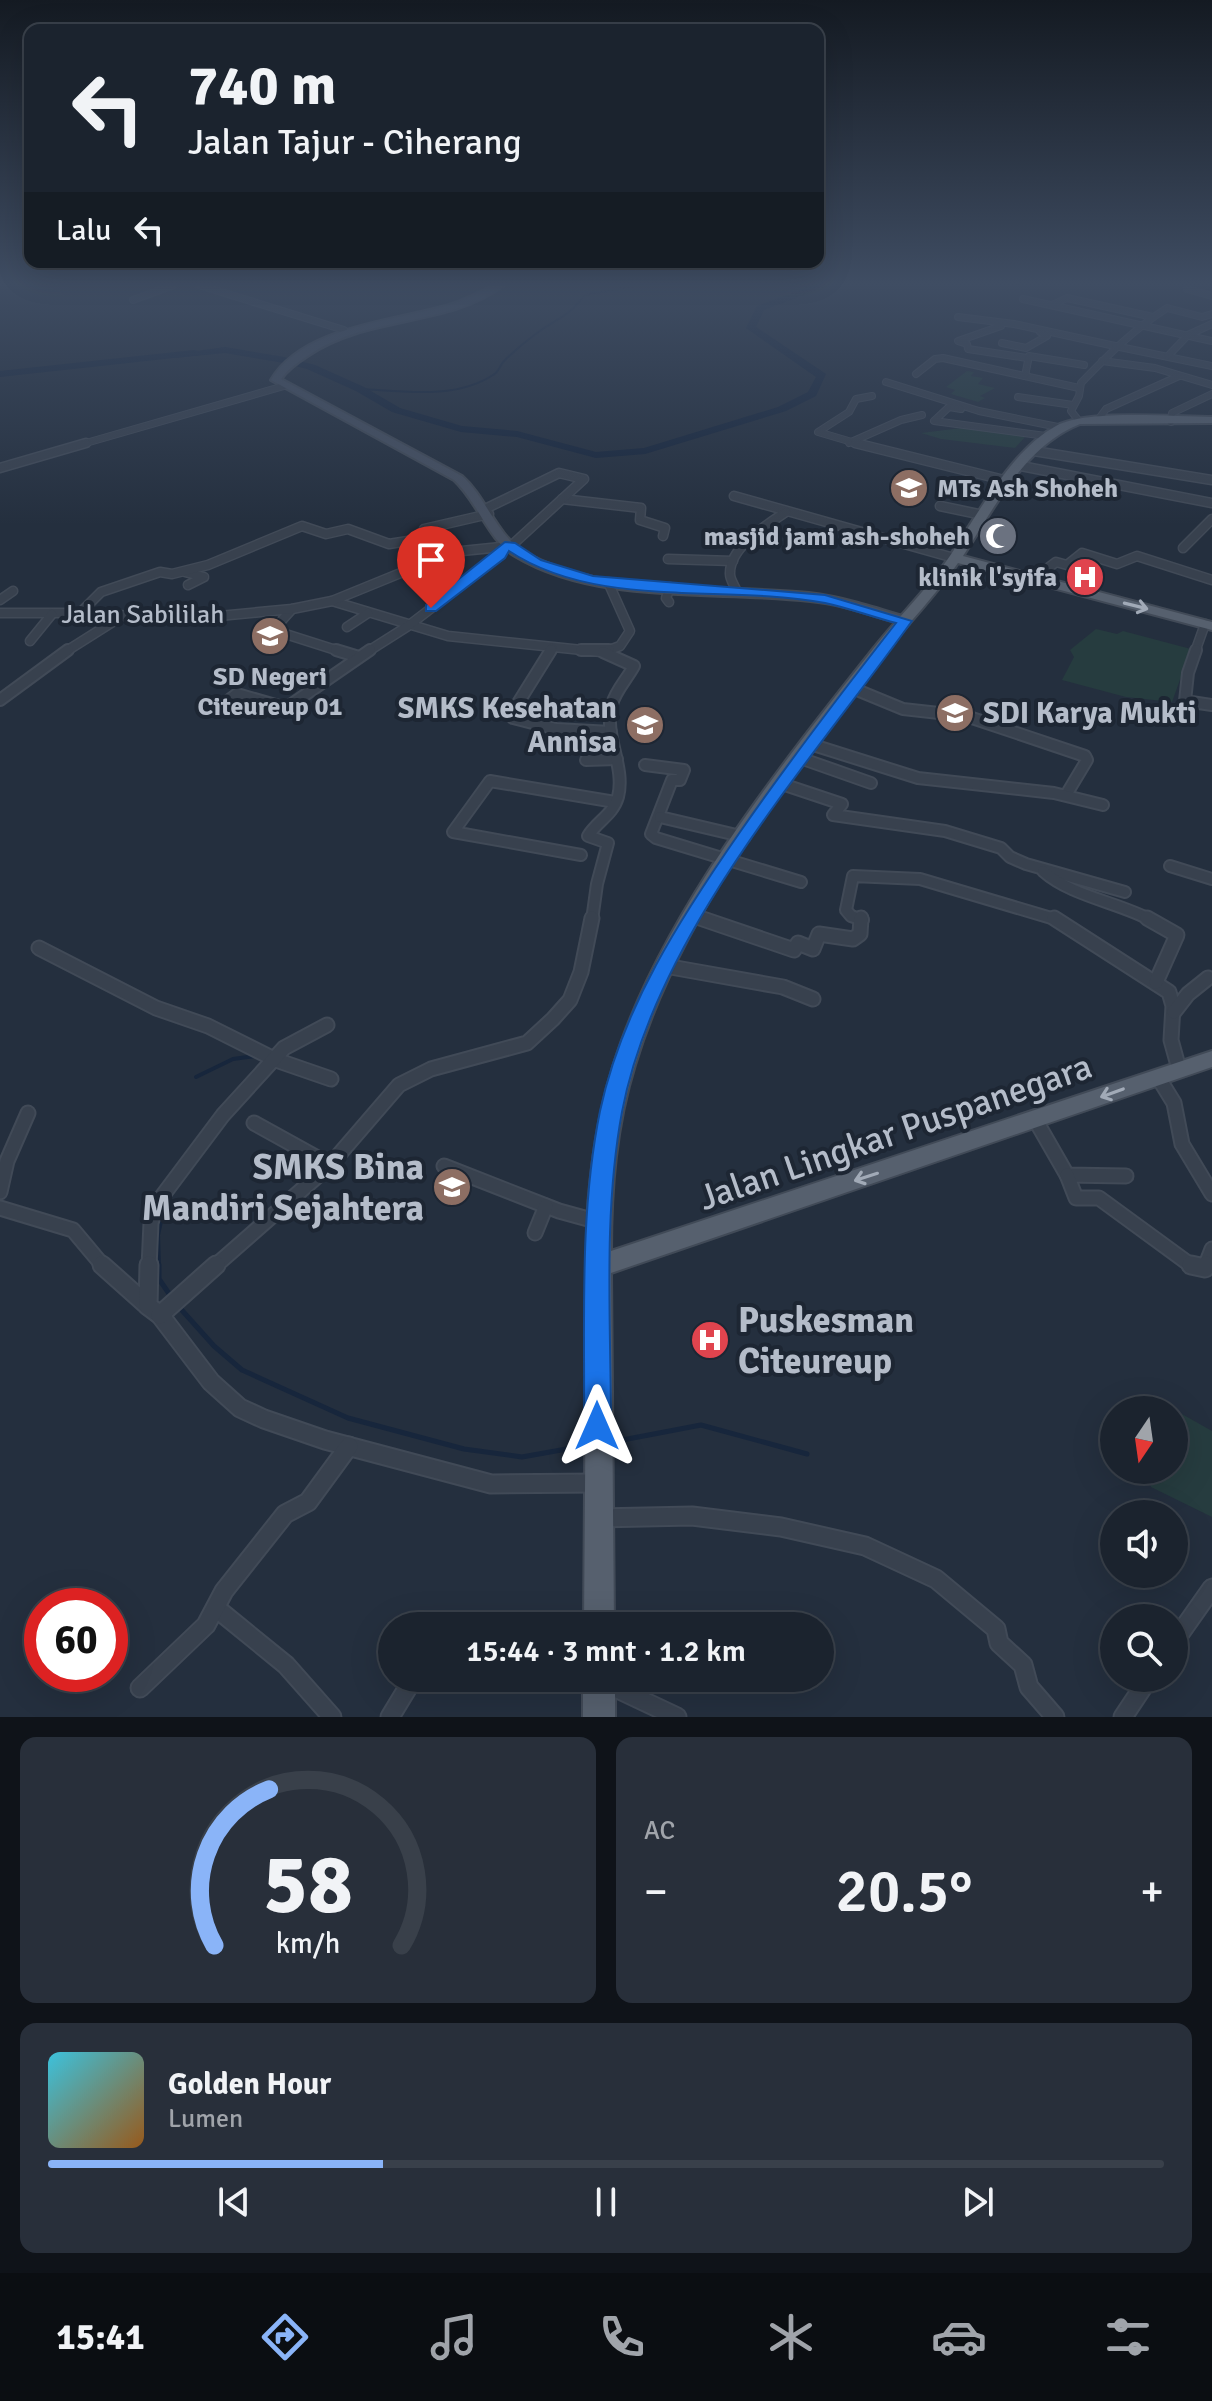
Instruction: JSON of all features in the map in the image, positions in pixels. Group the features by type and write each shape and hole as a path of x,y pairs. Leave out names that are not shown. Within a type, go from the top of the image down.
{"main road":[{"path":"289,365 276,377 284,386 441,466 469,486 508,546 536,563 608,582 825,599 905,621"},
{"path":"599,1612 597,1426 599,1222 603,1161 619,1076 665,966 692,915 805,751 950,564 1008,481 1046,436 1058,427 1079,421 1212,420"},
{"path":"950,564 978,567 1208,625"},
{"name":"Jalan Lingkar Puspanegara","path":"599,1266 1036,1121 1212,1059"},
{"path":"599,1692 599,1717"}],"street":[{"path":"916,374 927,365"},
{"path":"975,365 1079,388"},
{"path":"1025,376 1027,365"},
{"path":"1079,421 1071,414 1079,388 1086,377 1101,365"},
{"path":"1130,365 1163,370 1212,385"},
{"path":"1163,370 1171,365"},
{"path":"1098,420 1106,409 1179,376"},
{"path":"886,382 969,408 1058,427"},
{"path":"0,468 284,386"},
{"path":"1171,422 1172,413 1212,394"},
{"path":"872,396 856,399 849,412 818,432 848,443 1008,481"},
{"path":"1018,397 1073,405"},
{"path":"969,408 949,407 934,421 1046,436"},
{"path":"848,443 901,420 922,415"},
{"path":"1034,451 1212,480"},
{"path":"1021,466 1212,503"},
{"path":"225,703 237,694 285,709 408,626 501,555 584,479 559,473 487,511 424,529 427,538 434,544 452,552"},
{"path":"734,496 950,564"},
{"path":"562,499 586,505 615,504 641,508 640,520 665,528 663,536"},
{"path":"940,506 983,515"},
{"path":"738,592 730,575 733,561 756,533 787,512"},
{"path":"738,592 734,576 737,562 764,530 787,512"},
{"path":"1183,548 1212,519"},
{"path":"80,613 107,589 160,572 167,576 184,572 248,550 302,526 323,534 348,529 389,544 427,538"},
{"name":"Jalan Sabililah","path":"0,613 80,613 177,620 292,609 332,601 452,552 508,546"},
{"path":"1032,580 1056,562 1067,565 1082,553 1117,564 1137,556 1212,580"},
{"path":"668,559 733,561"},
{"path":"184,572 204,577 188,585"},
{"path":"603,652 620,646 630,631 608,582"},
{"path":"669,602 666,598 670,587"},
{"path":"0,600 13,591"},
{"name":"Jalan Sabililah","path":"332,601 460,639 603,652"},
{"path":"292,609 276,631 359,657"},
{"path":"347,627 368,613"},
{"path":"30,641 52,614"},
{"path":"0,700 45,664 122,616"},
{"path":"1208,625 1188,673 1185,701 1212,705"},
{"path":"552,648 518,703 513,718 556,729 611,732"},
{"path":"163,1308 330,1165 399,1085 431,1069 527,1043 570,1000 589,943 597,884 608,843 589,838 588,833 613,810 620,778 612,746 613,701 634,666 603,652"},
{"path":"852,688 908,711 970,717 1025,735 1035,742 1085,756 1087,760 1066,795"},
{"path":"805,751 871,783"},
{"path":"805,751 929,780 1066,795 1103,805"},
{"path":"586,760 617,759"},
{"path":"645,765 684,770 680,780 672,780 651,834 656,838 801,882"},
{"path":"581,855 453,832 490,781 615,802"},
{"path":"782,784 842,804 833,815 945,831 996,846 1010,857 1041,868 1125,892"},
{"path":"660,817 745,837"},
{"path":"1170,866 1212,879"},
{"path":"1041,868 1073,891 1129,910 1177,935 1167,946 1163,969 1156,982"},
{"path":"692,915 794,950 798,943 813,949 819,934 853,939 860,934 863,918 851,916 846,910 853,876 907,877 1057,919 1156,982 1173,997 1169,1073 1174,1103 1181,1138 1212,1194"},
{"path":"39,948 156,1008 208,1026 276,1060 331,1079"},
{"path":"665,966 783,987 813,999"},
{"path":"1174,1012 1188,994 1208,978"},
{"path":"163,1308 151,1223 157,1203 223,1115 288,1045 327,1025"},
{"path":"0,1192 7,1161 28,1113"},
{"path":"1036,1121 1067,1175 1076,1198 1099,1198 1192,1266 1205,1268 1212,1249"},
{"path":"254,1123 330,1165"},
{"path":"444,1166 546,1206 599,1222"},
{"path":"1067,1175 1126,1176"},
{"path":"535,1233 546,1206"},
{"path":"0,1208 73,1230 106,1270 163,1308 211,1382 240,1408 325,1440 491,1484 598,1477"},
{"path":"140,1688 191,1642 216,1608 224,1591 285,1514 308,1502 349,1446"},
{"path":"597,1518 692,1516 781,1527 865,1546 936,1579 996,1629 999,1643 1023,1665 1023,1676 1036,1698 1055,1717"},
{"path":"1188,1622 1212,1588"},
{"path":"216,1608 286,1665 332,1717"},
{"path":"390,1717 405,1692"},
{"path":"626,1692 677,1717"},
{"path":"1123,1717 1140,1692"}],"green space":[{"path":"967,371 974,372 971,376 983,378 978,384 995,388 980,396 985,398 978,402 951,394 955,390 946,387"},
{"path":"961,428 1026,436 1015,448 941,439 921,433"},
{"path":"1096,629 1117,634 1123,631 1191,649 1172,702 1126,697 1062,680 1074,657 1070,650"},
{"path":"1188,1417 1212,1431 1212,1517 1188,1505 1188,1500 1177,1500 1150,1484 1188,1484"}],"water":[{"path":"54,365 108,365 0,377 0,371"}],"waterway":[{"path":"304,365 360,389 396,410 461,429 517,434 596,455 645,451 782,409 812,394 822,376 806,365"},
{"path":"360,389 445,391 478,383 495,374 501,365"},
{"path":"196,1077 233,1059 255,1056"},
{"path":"159,1267 158,1235 165,1203"},
{"path":"159,1267 159,1279 172,1298"},
{"path":"179,1307 214,1346 242,1370 348,1418 464,1449 522,1457 589,1445"},
{"path":"612,1442 701,1425 807,1454"}],"place":[{"name":"MTs Ash Shoheh","path":"909,488"},
{"name":"masjid jami ash-shoheh","path":"998,536"},
{"name":"klinik l'syifa","path":"1085,577"},
{"name":"SD Negeri Citeureup 01","path":"270,636"},
{"name":"SDI Karya Mukti","path":"955,713"},
{"name":"SMKS Kesehatan Annisa","path":"645,725"},
{"name":"SMKS Bina Mandiri Sejahtera","path":"452,1187"},
{"name":"Puskesman Citeureup","path":"710,1340"}],"route":[{"path":"431,608 501,555 505,546 511,546 536,563 592,580 825,599 905,621 800,758 692,915 665,966 629,1049 611,1111 600,1193 597,1426"}]}
